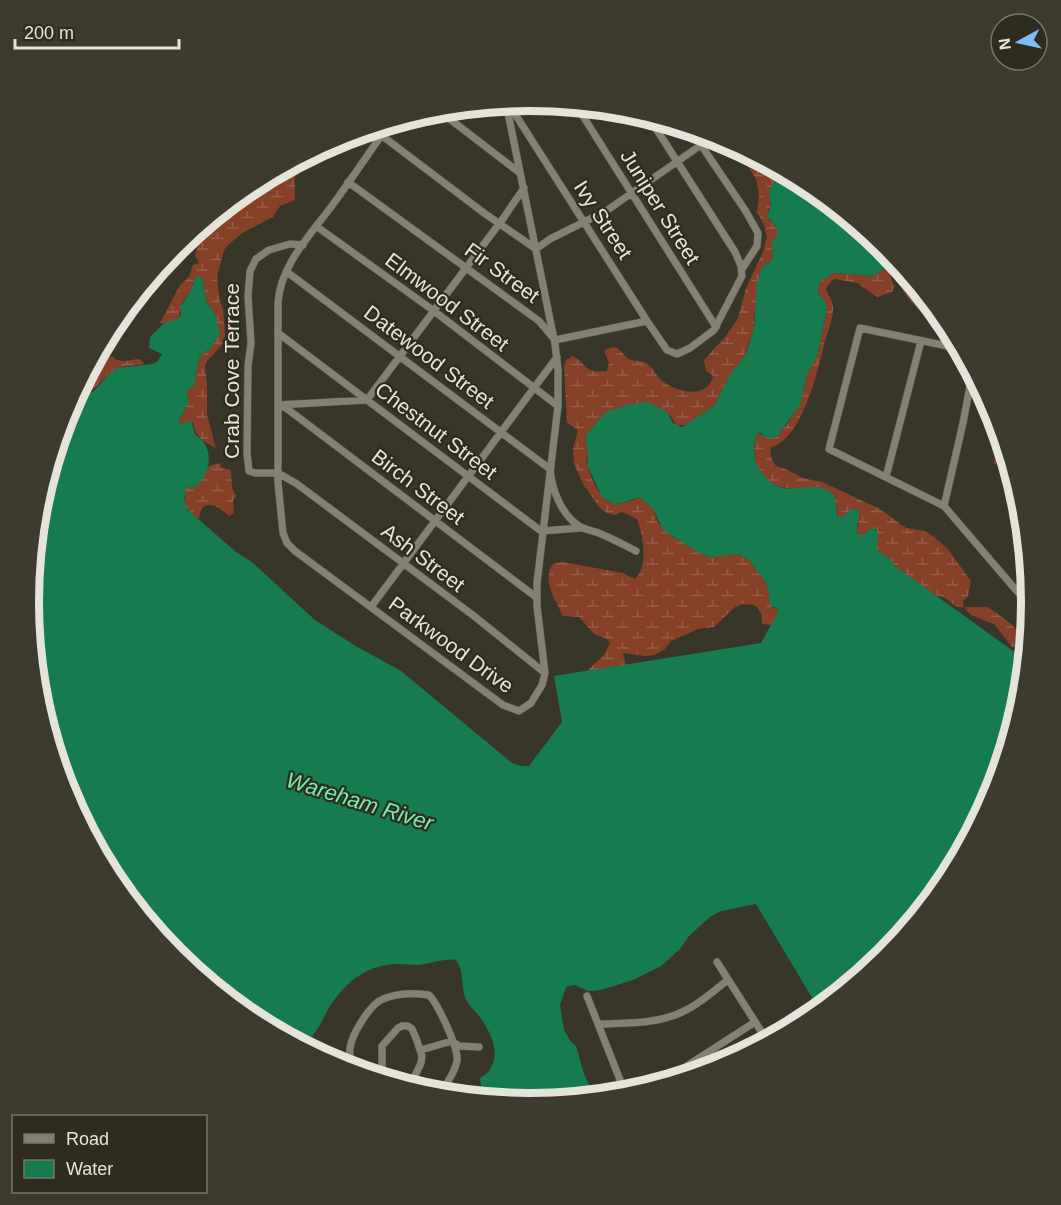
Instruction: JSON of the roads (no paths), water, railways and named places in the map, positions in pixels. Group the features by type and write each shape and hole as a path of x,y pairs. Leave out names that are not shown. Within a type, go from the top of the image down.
{"street":[{"name":"Parkwood Drive","path":"381,135 303,245 286,272 279,296 278,473 281,518 286,543 503,705 515,711 522,711 531,703 542,685 545,673 536,597 558,406 557,357 509,112"},
{"name":"Ivy Street","path":"513,112 667,350 672,354 679,354 710,335 716,327"},
{"name":"Juniper Street","path":"582,114 716,327"},
{"path":"448,118 520,172"},
{"path":"655,127 735,252 742,269"},
{"path":"381,135 536,249 550,239 586,223 701,145"},
{"path":"699,141 758,233 757,246 742,269 740,280 716,327"},
{"name":"Fir Street","path":"348,182 539,321 555,340"},
{"path":"278,405 367,399 524,188"},
{"name":"Elmwood Street","path":"316,226 434,311 558,406"},
{"name":"Crab Cove Terrace","path":"278,473 253,473 249,471 247,465 248,373 251,343 249,278 254,262 266,252 290,244 303,245"},
{"name":"Datewood Street","path":"286,272 550,469"},
{"path":"555,340 647,321"},
{"path":"950,347 860,328 829,449 944,506 1022,596"},
{"name":"Chestnut Street","path":"278,333 542,531"},
{"path":"886,477 921,341"},
{"path":"371,607 557,357"},
{"path":"944,506 970,384"},
{"name":"Birch Street","path":"278,405 286,408 536,597"},
{"path":"550,469 551,483 558,499 566,512 581,528"},
{"name":"Ash Street","path":"278,473 297,484 404,564 545,673"},
{"path":"542,531 581,528 599,533 636,550"},
{"path":"717,962 763,1035"},
{"path":"599,1024 647,1020 677,1014 701,1001 728,980"},
{"path":"351,1060 350,1051 353,1038 368,1012 382,999 406,994 429,995 437,1006 456,1052 457,1062 444,1087"},
{"path":"587,996 622,1086"},
{"path":"679,1071 754,1022"},
{"path":"382,1071 382,1046 398,1028 404,1026 411,1028 421,1050 422,1063 413,1080"},
{"path":"452,1041 459,1046 479,1047"},
{"path":"421,1050 452,1041"}],"water":[{"name":"Wareham River","path":"779,179 804,194 855,233 887,264 874,276 834,273 819,282 818,294 825,301 827,309 817,356 807,374 800,405 775,439 765,437 761,433 757,434 754,453 760,470 777,486 812,487 829,491 835,499 838,517 843,517 851,509 858,510 857,534 863,535 875,527 878,535 877,550 890,559 895,566 1019,655 1013,698 996,760 985,791 956,848 939,876 900,927 855,972 815,1003 756,904 721,911 710,917 661,966 633,980 601,990 588,991 575,985 566,987 560,1005 564,1030 576,1046 591,1090 530,1094 477,1091 481,1086 480,1078 492,1065 494,1049 492,1038 485,1024 466,1000 459,964 456,960 419,965 386,965 374,968 352,980 343,989 311,1042 285,1028 257,1011 206,972 161,927 122,876 105,848 76,791 65,760 48,698 43,667 40,635 40,570 48,507 56,475 76,414 85,396 94,391 117,368 157,362 162,354 149,348 150,337 164,323 179,318 180,307 190,292 196,276 202,277 206,301 215,314 220,334 210,349 200,355 195,385 187,390 188,403 179,420 181,424 191,421 195,433 206,447 209,459 207,470 201,481 197,486 186,488 184,499 188,510 236,552 253,563 315,620 401,671 512,763 529,766 562,722 554,676 761,643 779,610 770,605 767,584 748,559 737,554 711,557 699,553 663,530 653,509 640,497 614,504 602,497 587,465 586,440 587,434 603,415 610,410 631,404 647,402 667,412 673,423 682,427 714,406 729,376 746,354 754,328 757,282 763,266 771,261 773,256 772,243 777,234 777,228 767,216 771,205 769,195 771,185"}]}
